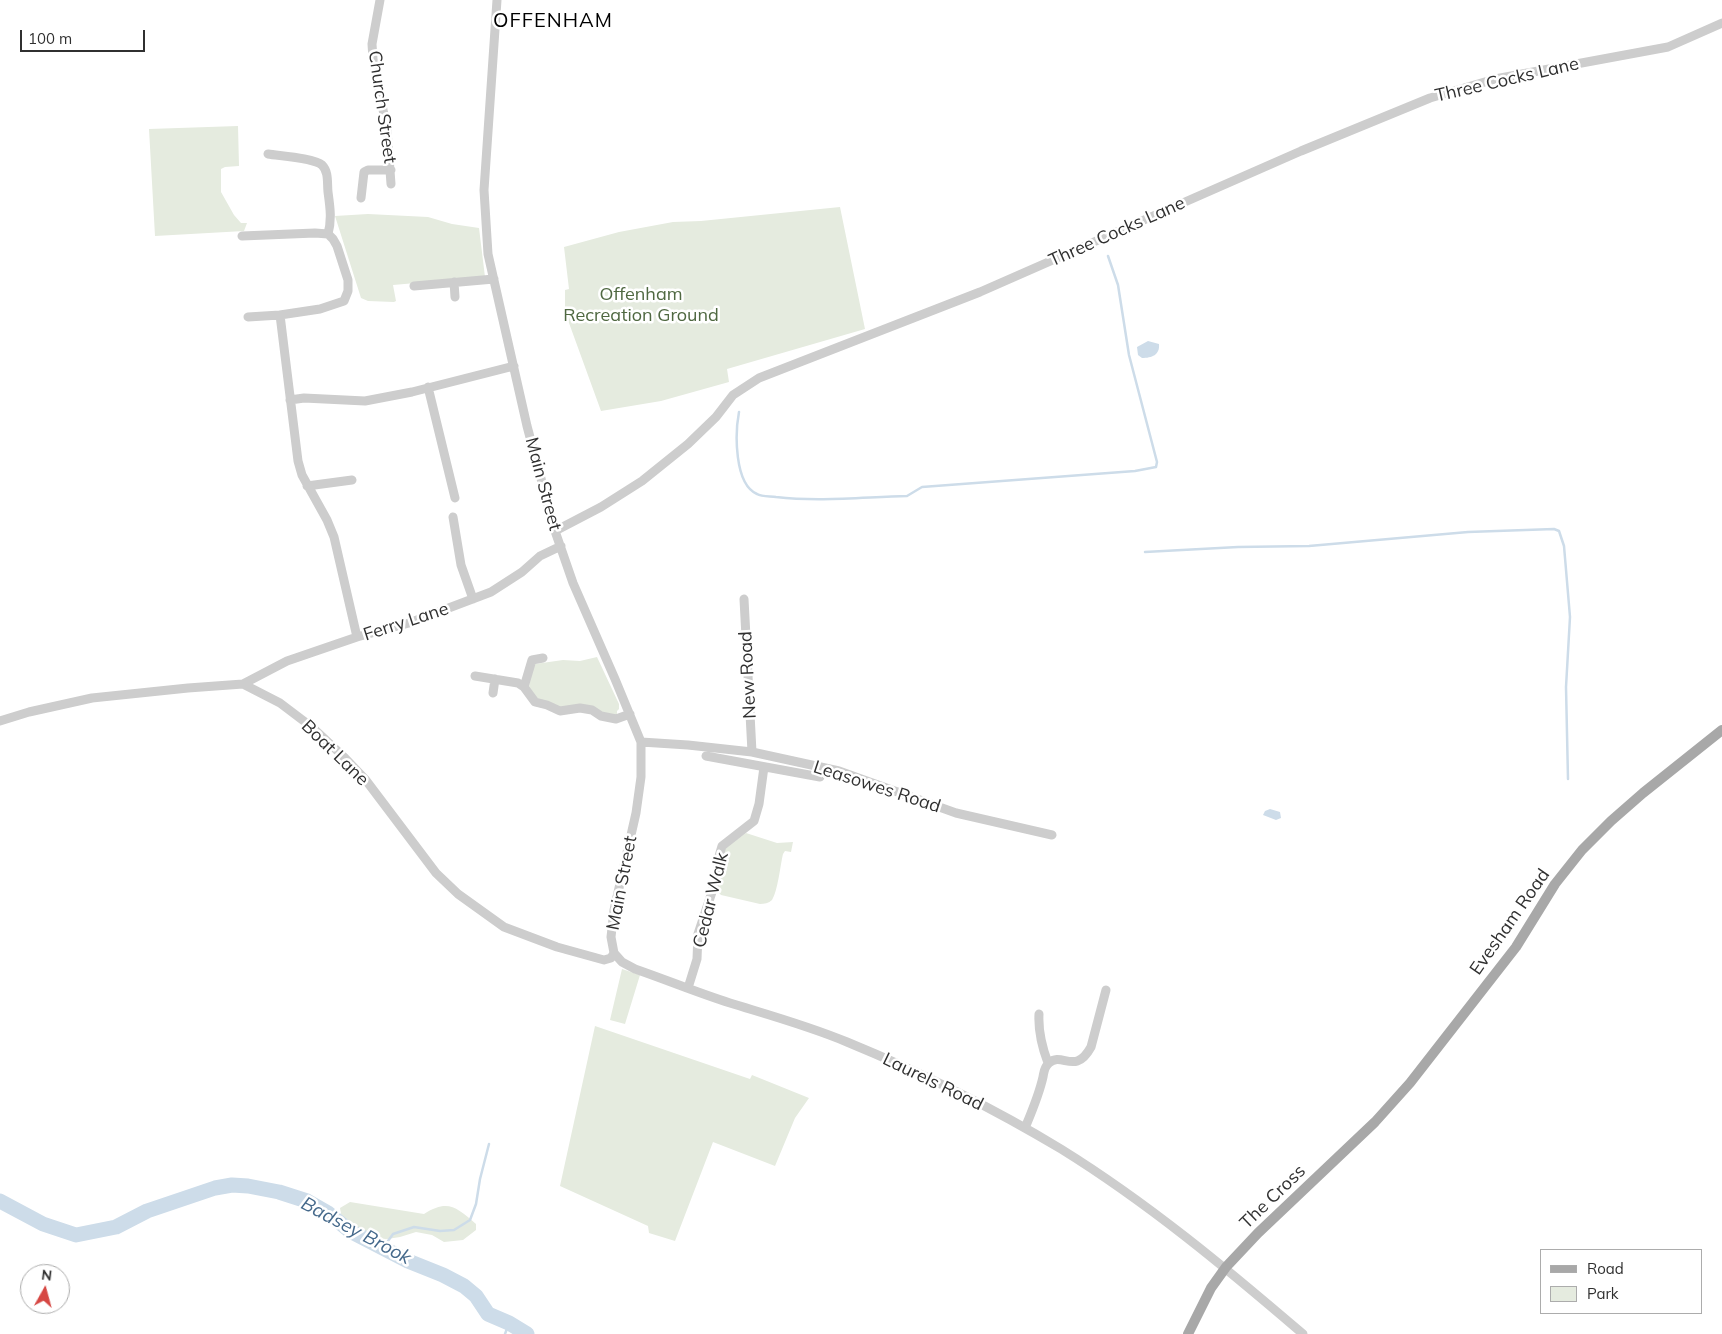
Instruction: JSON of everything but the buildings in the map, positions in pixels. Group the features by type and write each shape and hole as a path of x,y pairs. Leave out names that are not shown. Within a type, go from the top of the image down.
{"main road":[{"name":"Evesham Road","path":"1344,1151 1376,1122 1413,1079 1516,947 1555,884 1582,850 1611,821 1722,730"},
{"name":"The Cross","path":"1226,1267 1258,1233 1344,1151"},
{"path":"1188,1334 1211,1288 1226,1267"}],"street":[{"name":"Church Street","path":"380,0 372,44 373,59 387,130 391,184"},
{"name":"Main Street","path":"496,0 484,208 488,254 527,426 555,531 573,583 641,742 641,778 636,813 614,910 611,937 614,953"},
{"name":"Three Cocks Lane","path":"555,531 601,507 642,481 688,444 716,417 733,395 759,378 980,292 1301,151 1430,98 1496,79 1668,47 1722,23"},
{"path":"268,154 312,160 322,165 328,177 331,210 328,234"},
{"path":"360,198 364,172 368,170 391,170"},
{"path":"242,236 328,234 334,239 348,280 347,297 344,301 333,306 280,315 248,317"},
{"path":"414,286 494,279"},
{"path":"454,282 455,297"},
{"path":"280,315 298,460 302,475 327,520 334,537 357,637"},
{"path":"290,400 304,398 354,402 382,398 514,366"},
{"path":"428,387 455,498"},
{"path":"308,486 352,480"},
{"path":"453,517 461,565 474,599"},
{"name":"Ferry Lane","path":"243,684 287,661 357,637 410,623 474,599 504,584 522,572 540,556 560,546"},
{"name":"New Road","path":"744,599 752,752"},
{"path":"524,687 529,658 543,658"},
{"path":"475,676 518,683 524,687 535,702 560,711 580,708 592,710 601,716 616,719 630,714"},
{"path":"493,693 495,679"},
{"path":"0,722 29,712 92,698 243,684"},
{"name":"Boat Lane","path":"243,684 280,703 313,728 345,758 371,786 436,873 458,894 504,927 604,960 611,958 614,953"},
{"name":"Leasowes Road","path":"641,742 752,752 839,771 956,813 1052,835"},
{"path":"706,756 820,777"},
{"name":"Cedar Walk","path":"688,988 697,959 698,934 717,876 722,846 754,821 759,804 764,767"},
{"name":"Laurels Road","path":"614,953 622,962 635,969 848,1042 964,1096 1025,1128 1062,1150 1146,1207 1226,1267 1303,1334"},
{"path":"1025,1128 1037,1101 1048,1063 1058,1060 1078,1061 1087,1055 1091,1047 1106,990"},
{"path":"1039,1014 1038,1025 1048,1063"}],"green space":[{"path":"238,126 239,166 221,169 221,192 234,215 241,223 247,223 244,231 155,236 149,129"},
{"name":"Offenham Recreation Ground","path":"840,207 865,329 727,369 729,382 661,401 601,411 565,312 565,290 569,289 564,247 619,232 673,222 701,221"},
{"path":"368,214 428,217 452,224 479,228 485,277 393,285 396,301 394,302 368,301 361,298 335,216"},
{"path":"597,657 619,704 619,709 615,715 556,706 536,697 530,690 530,681 535,664 563,660 580,661"},
{"path":"746,833 777,843 793,842 791,852 785,851 783,854 774,896 772,900 766,903 760,904 721,895 717,891 721,857 726,847"},
{"path":"622,969 640,975 625,1024 610,1020"},
{"path":"595,1026 750,1079 752,1075 809,1098 795,1118 775,1166 713,1142 675,1241 649,1233 648,1226 560,1186"},
{"path":"350,1202 424,1214 439,1207 452,1207 476,1224 476,1230 463,1240 444,1242 432,1235 416,1232 381,1240 350,1227 342,1219 340,1208"}],"water":[{"path":"1148,341 1159,344 1158,351 1152,356 1142,358 1138,355 1137,347"},
{"path":"1270,809 1280,812 1281,818 1276,820 1263,815 1265,811"}],"waterway":[{"path":"739,412 737,445 740,469 749,488 757,494 764,496 825,499 907,496 922,487 1135,471 1156,467 1157,462 1129,355 1118,285 1108,256"},
{"path":"1145,552 1238,547 1309,546 1468,532 1554,529 1559,531 1564,546 1570,617 1566,687 1568,779"},
{"path":"383,1248 393,1234 414,1227 440,1231 454,1230 470,1220 476,1204 489,1144"},
{"name":"Badsey Brook","path":"0,1201 43,1224 76,1235 116,1227 147,1211 215,1188 232,1185 279,1192 307,1201 328,1213 350,1231 408,1261 464,1286 476,1296 488,1314 509,1323 527,1334"},
{"path":"505,1334 509,1323"}],"district":[{"name":"OFFENHAM","path":"553,21"}]}
